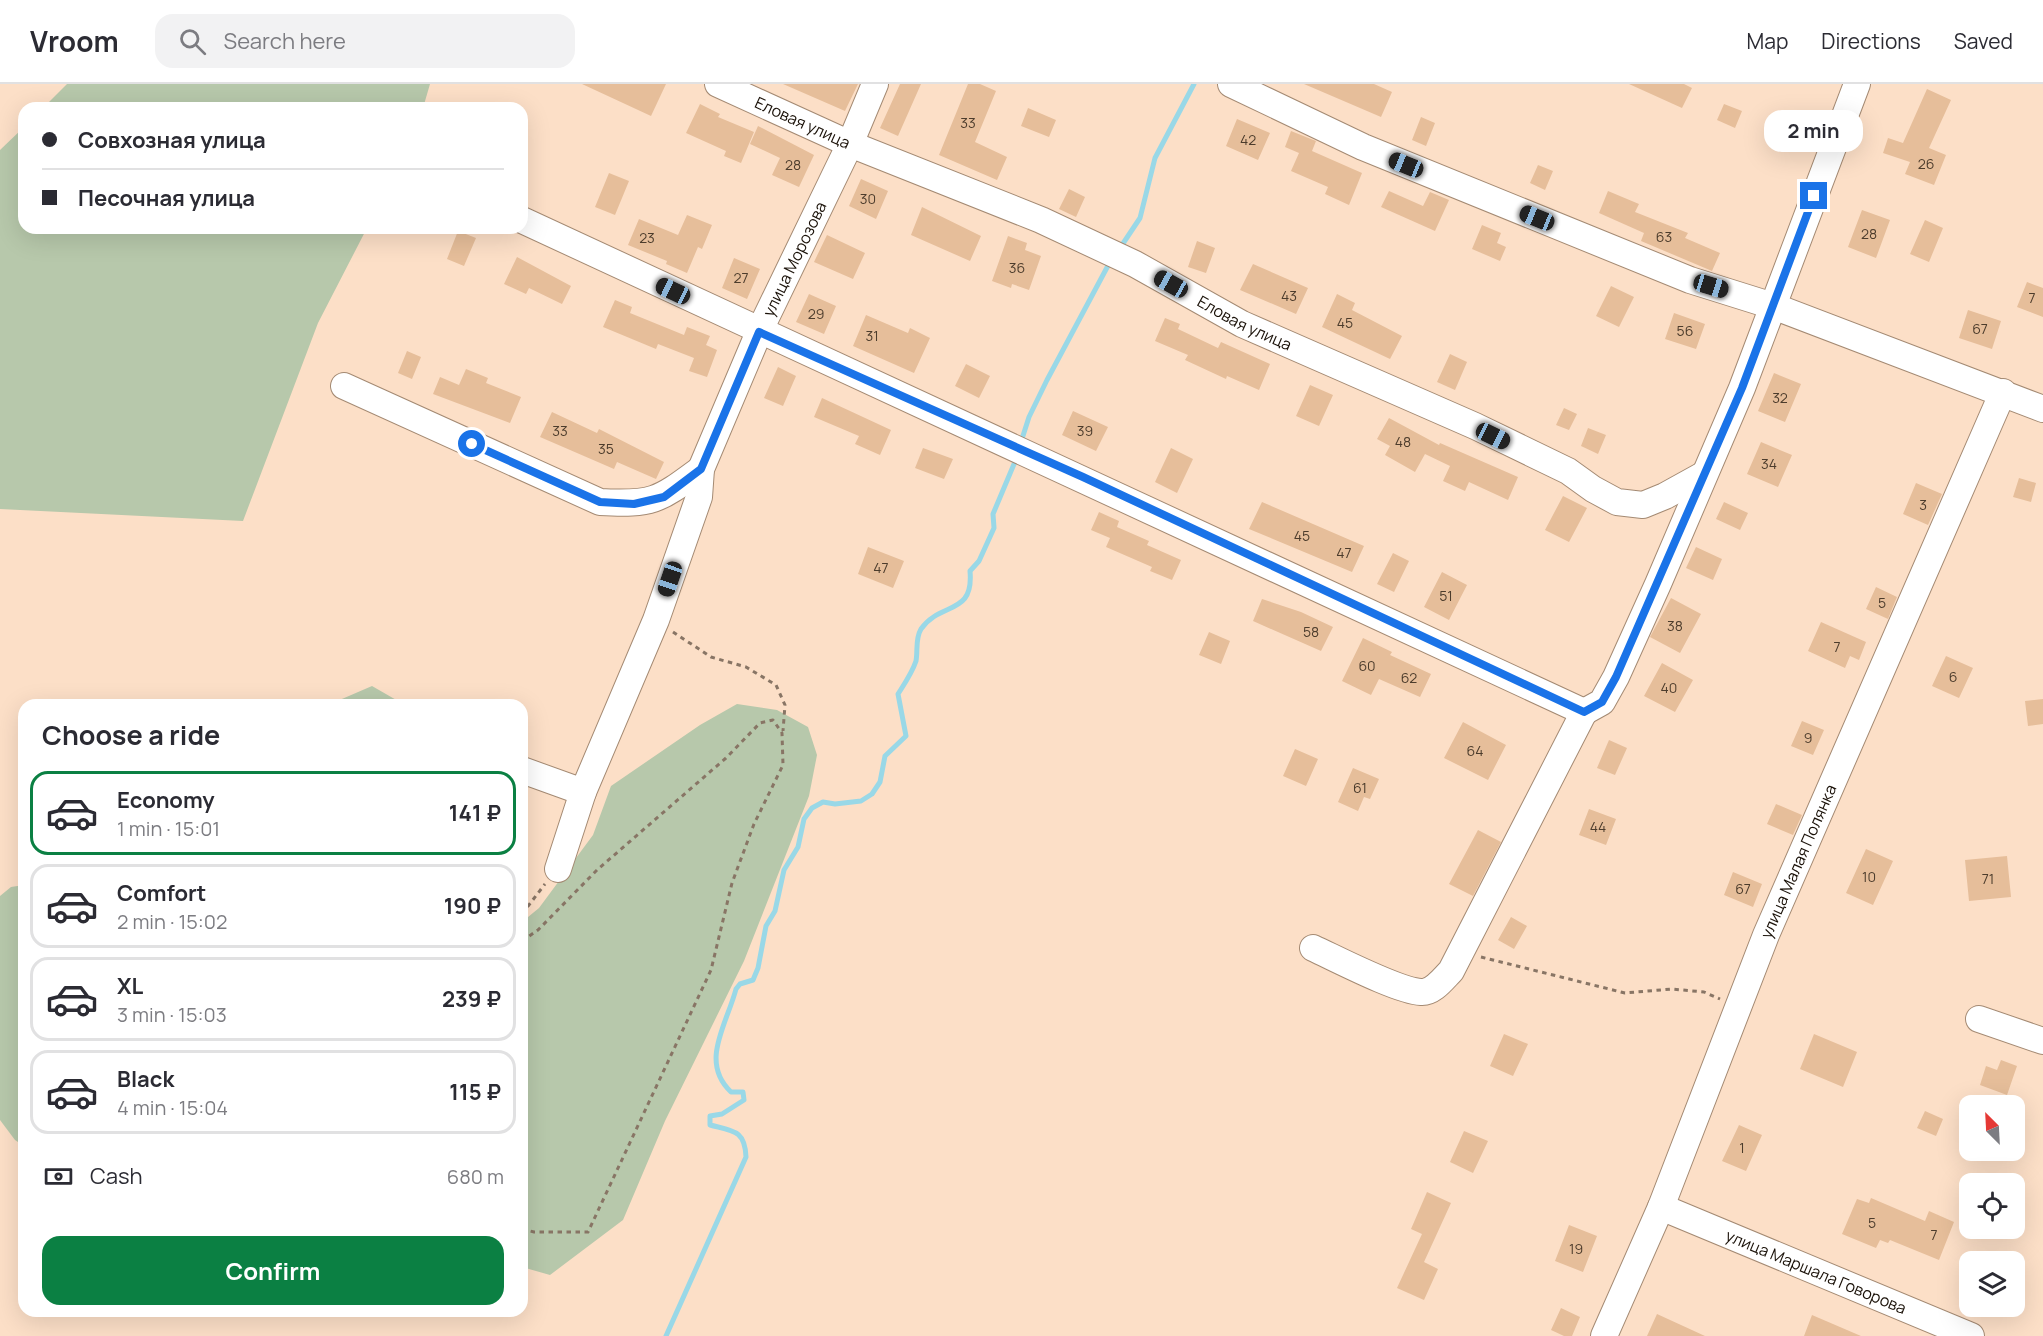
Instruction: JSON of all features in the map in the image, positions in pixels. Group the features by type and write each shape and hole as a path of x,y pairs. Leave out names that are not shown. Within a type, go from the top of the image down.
{"street":[{"name":"Еловая улица","path":"717,84 850,144 1041,220 1128,261 1242,324 1475,426 1568,471 1593,489 1617,502 1642,505 1665,496 1703,475"},
{"name":"улица Морозова","path":"701,469 759,332 850,144 875,84"},
{"path":"1231,84 1374,152 1690,280 1773,306 1841,334 2003,392 2043,409"},
{"path":"1313,948 1403,988 1423,993 1438,986 1451,971 1584,712 1602,702 1616,677 1742,388 1856,84"},
{"path":"528,223 759,332 1031,455 1584,712"},
{"path":"344,386 600,502 634,504 664,497 701,469"},
{"name":"улица Малая Полянка","path":"1604,1336 1661,1207 1766,935 2003,392"},
{"path":"558,869 583,792 656,620 699,497 701,469"},
{"path":"528,772 583,792"},
{"path":"1979,1018 2043,1041"},
{"name":"улица Маршала Говорова","path":"1661,1207 1971,1336"}],"path":[{"path":"528,1230 588,1232 711,969 732,883 754,824 783,765 782,733 785,705 776,685 746,667 711,657 656,620"},
{"path":"528,937 538,930 597,870 726,758 760,723 773,720 782,733"},
{"path":"528,906 558,869"},
{"path":"1463,948 1485,959 1625,993 1672,989 1704,992 1739,1006"}],"green space":[{"path":"67,84 430,84 425,102 49,102"},
{"path":"18,133 18,234 364,234 318,323 243,521 0,509 0,150"},
{"path":"372,686 395,699 342,699"},
{"path":"737,704 777,710 808,727 817,755 809,796 744,961 665,1121 623,1220 550,1275 528,1269 528,917 539,908 593,835 611,786 700,725"},
{"path":"18,886 18,1142 0,1120 0,896 11,887"}],"building":[{"path":"582,84 666,84 651,116"},
{"path":"783,84 858,84 845,111"},
{"path":"900,84 921,84 898,136 880,128"},
{"path":"968,84 980,84 996,91 975,142 1007,157 997,180 939,155"},
{"path":"1304,84 1374,84 1392,92 1381,117"},
{"path":"1629,84 1684,84 1692,88 1682,108"},
{"path":"1927,89 1951,100 1929,148 1946,155 1934,185 1905,174 1910,162 1883,153 1888,138 1903,143"},
{"path":"700,104 720,114 718,117 754,132 741,163 724,156 726,151 686,133"},
{"path":"1724,104 1742,111 1735,128 1717,120"},
{"path":"1028,108 1056,120 1049,137 1021,126"},
{"path":"1421,117 1435,123 1426,146 1412,140"},
{"path":"1237,119 1270,133 1258,160 1226,146"},
{"path":"758,126 814,155 799,187 772,175 780,158 750,144"},
{"path":"1291,131 1316,141 1312,151 1362,173 1349,205 1325,194 1328,187 1291,171 1299,153 1285,147"},
{"path":"1538,165 1553,171 1545,190 1530,183"},
{"path":"609,173 629,181 615,215 595,207"},
{"path":"861,179 888,191 876,219 849,206"},
{"path":"1069,189 1085,197 1076,217 1059,209"},
{"path":"1389,191 1423,206 1430,192 1449,200 1435,231 1381,207"},
{"path":"1608,191 1639,204 1635,212 1688,233 1685,238 1720,253 1712,271 1641,241 1644,233 1599,213"},
{"path":"922,207 981,236 970,261 911,235"},
{"path":"1862,210 1890,220 1876,258 1848,247"},
{"path":"687,215 712,225 702,249 698,247 687,273 666,264 667,261 628,245 639,219 678,235"},
{"path":"1925,220 1943,228 1929,262 1910,254"},
{"path":"1482,225 1501,233 1497,243 1506,247 1500,261 1472,249"},
{"path":"457,234 466,234 476,238 464,266 447,259"},
{"path":"827,235 865,253 853,279 814,262"},
{"path":"1008,236 1027,243 1025,250 1041,256 1029,290 1012,284 1011,288 992,281"},
{"path":"1197,241 1215,248 1206,273 1188,267"},
{"path":"517,257 571,286 562,304 529,288 526,294 504,284"},
{"path":"734,258 760,269 747,299 722,288"},
{"path":"1253,264 1308,288 1296,314 1240,290"},
{"path":"2027,282 2043,288 2043,317 2017,307"},
{"path":"1611,286 1634,297 1619,327 1596,316"},
{"path":"809,294 836,306 824,334 796,322"},
{"path":"1337,294 1355,303 1352,310 1402,336 1390,359 1322,327"},
{"path":"615,300 632,307 630,313 684,335 687,327 710,336 706,345 717,350 707,377 689,371 694,358 658,344 656,349 603,327"},
{"path":"1968,310 2001,321 1992,349 1959,338"},
{"path":"1674,313 1705,324 1696,349 1665,339"},
{"path":"866,315 908,333 910,328 930,338 914,373 853,346"},
{"path":"1165,318 1180,324 1178,329 1218,348 1221,342 1270,364 1259,390 1227,376 1226,379 1185,360 1188,355 1155,341"},
{"path":"407,351 421,357 412,379 398,373"},
{"path":"1450,354 1467,362 1455,390 1437,382"},
{"path":"966,364 990,376 979,398 955,386"},
{"path":"778,367 796,376 783,406 764,398"},
{"path":"466,369 488,378 486,383 521,397 510,423 433,394 440,377 459,385"},
{"path":"1774,373 1801,384 1785,422 1758,411"},
{"path":"1310,385 1333,395 1319,426 1296,416"},
{"path":"822,398 891,430 880,455 855,444 859,436 814,417"},
{"path":"1564,408 1577,414 1569,430 1556,425"},
{"path":"1073,411 1108,427 1096,451 1062,435"},
{"path":"552,412 597,433 599,429 664,462 656,479 617,462 614,469 540,437"},
{"path":"1389,418 1439,445 1440,443 1518,477 1508,500 1469,482 1465,491 1443,481 1450,466 1425,454 1415,472 1385,455 1390,446 1377,439"},
{"path":"1588,428 1606,435 1598,454 1581,446"},
{"path":"1761,442 1792,455 1778,487 1747,474"},
{"path":"923,448 953,459 944,479 915,468"},
{"path":"1171,448 1193,459 1177,493 1155,482"},
{"path":"2019,478 2036,483 2031,502 2013,497"},
{"path":"1916,483 1942,494 1928,525 1903,514"},
{"path":"1563,496 1587,508 1569,542 1545,530"},
{"path":"1262,502 1364,546 1352,572 1249,529"},
{"path":"1724,502 1748,513 1740,530 1716,519"},
{"path":"1099,512 1119,521 1117,527 1149,541 1147,545 1181,560 1172,580 1150,571 1152,567 1106,547 1110,538 1091,530"},
{"path":"868,547 904,561 893,588 858,574"},
{"path":"1696,547 1722,559 1713,580 1686,568"},
{"path":"1393,553 1409,561 1394,592 1377,584"},
{"path":"1442,572 1467,585 1449,620 1424,607"},
{"path":"1876,587 1897,597 1888,619 1866,609"},
{"path":"1671,598 1701,614 1680,653 1650,637"},
{"path":"1262,599 1301,612 1333,627 1321,651 1253,621"},
{"path":"1821,622 1866,642 1859,660 1850,656 1845,668 1808,651"},
{"path":"1209,632 1230,641 1221,664 1199,655"},
{"path":"1363,638 1392,652 1390,655 1431,674 1420,697 1379,679 1371,695 1342,681"},
{"path":"1946,656 1973,668 1959,698 1932,686"},
{"path":"1662,663 1693,680 1675,712 1644,696"},
{"path":"2043,699 2043,724 2028,726 2025,701"},
{"path":"1802,721 1824,730 1813,755 1791,746"},
{"path":"1463,722 1506,745 1488,780 1444,758"},
{"path":"1609,740 1627,748 1615,775 1597,768"},
{"path":"1295,749 1318,759 1306,786 1283,776"},
{"path":"1353,768 1379,779 1370,799 1364,797 1358,811 1338,802"},
{"path":"1776,804 1802,815 1793,835 1767,824"},
{"path":"1589,809 1616,819 1606,845 1579,835"},
{"path":"1478,830 1501,842 1473,896 1449,884"},
{"path":"1866,849 1893,861 1873,905 1846,893"},
{"path":"2007,856 2011,897 1969,901 1965,860"},
{"path":"1733,872 1762,884 1753,907 1724,895"},
{"path":"1511,917 1527,926 1514,949 1498,940"},
{"path":"1504,1034 1528,1044 1513,1076 1490,1066"},
{"path":"1814,1034 1857,1052 1843,1087 1800,1069"},
{"path":"2001,1060 2017,1066 2007,1095 1980,1085 1986,1066 1997,1070"},
{"path":"1925,1111 1943,1119 1936,1136 1917,1128"},
{"path":"1739,1125 1762,1135 1746,1171 1722,1161"},
{"path":"1464,1131 1488,1141 1473,1173 1450,1162"},
{"path":"1427,1192 1451,1203 1424,1262 1438,1269 1424,1300 1397,1288 1422,1234 1411,1229"},
{"path":"1871,1198 1925,1221 1929,1211 1954,1222 1939,1260 1890,1240 1888,1243 1880,1240 1876,1248 1842,1234 1857,1199 1869,1203"},
{"path":"1569,1225 1597,1236 1583,1272 1555,1261"},
{"path":"1561,1308 1580,1317 1572,1336 1564,1336 1551,1330"},
{"path":"1657,1314 1705,1336 1647,1336"},
{"path":"1812,1315 1861,1336 1804,1336"}],"waterway":[{"path":"1120,248 1140,218 1155,158 1194,84"},
{"path":"1021,442 1029,417 1047,380 1111,260"},
{"path":"666,1336 746,1157 743,1141 736,1133 710,1125 710,1116 722,1114 744,1100 743,1092 731,1092 722,1080 717,1068 716,1055 718,1042 736,989 740,984 753,980 758,968 766,926 775,911 784,870 798,847 804,819 812,808 823,802 835,804 861,801 872,794 880,782 885,756 906,736 898,694 916,661 919,633 929,620 962,602 967,595 970,571 979,561 994,528 993,514 1017,457"}],"route":[{"path":"472,444 600,502 634,504 664,497 701,469 759,332 1083,477 1584,712 1602,702 1616,677 1658,584 1742,388 1814,196"}]}
